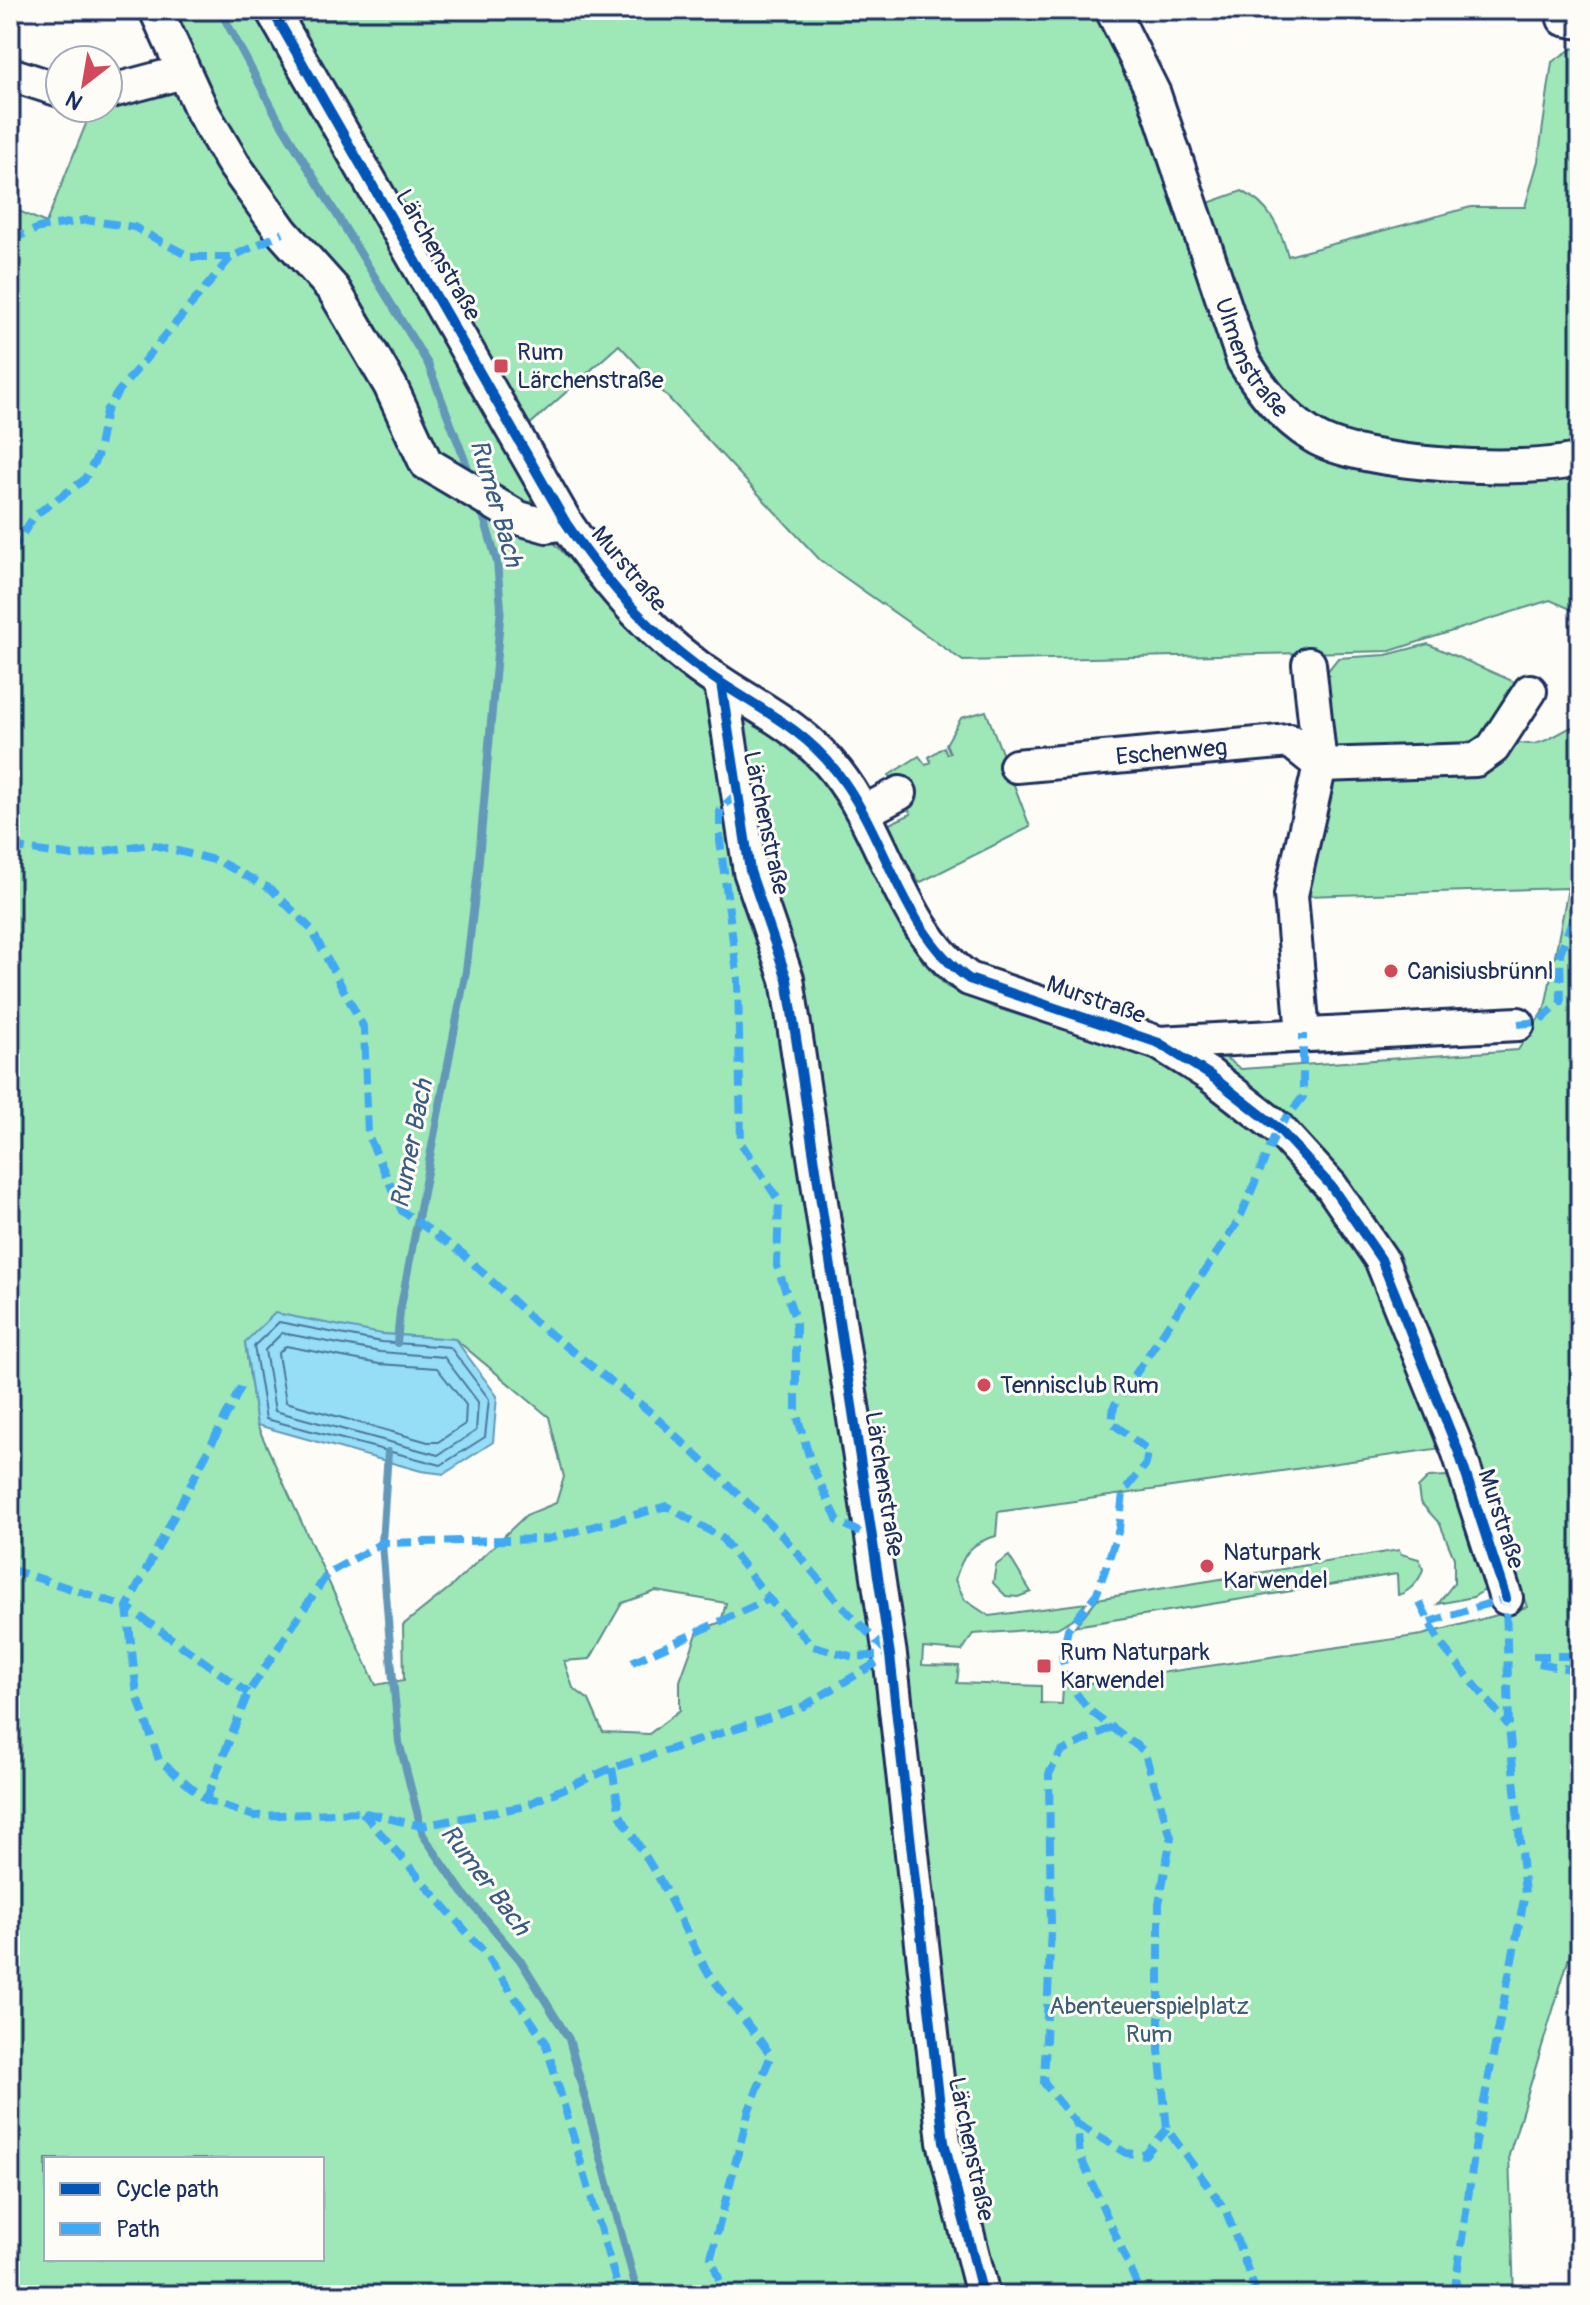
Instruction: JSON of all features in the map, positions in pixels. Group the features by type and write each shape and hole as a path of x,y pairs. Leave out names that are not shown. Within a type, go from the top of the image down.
{"street":[{"name":"Murstraße","path":"156,10 183,72 234,165 283,233 334,290 390,385 420,455 441,475 535,525 566,523 633,612 721,683 806,736 837,772 864,812 929,941 947,963 969,979 1159,1043 1210,1075 1278,1128 1331,1186 1381,1259 1459,1453 1506,1598"},
{"name":"Lärchenstraße","path":"272,10 566,523"},
{"name":"Ulmenstraße","path":"1112,10 1154,94 1243,360 1266,397 1315,438 1353,452 1405,459 1532,466 1580,459"},
{"path":"1562,10 1564,19 1580,22"},
{"path":"124,88 183,72"},
{"path":"10,74 44,85"},
{"path":"1303,1034 1291,895 1320,765 1309,664"},
{"name":"Lärchenstraße","path":"721,683 750,871 787,979 890,1655 944,2142 983,2295"},
{"path":"1320,765 1476,760 1493,748 1530,691"},
{"name":"Eschenweg","path":"1016,766 1290,741 1320,765"},
{"path":"864,812 900,793"},
{"name":"Murstraße","path":"1159,1043 1518,1024"}],"green space":[{"name":"Abenteuerspielplatz Rum","path":"156,10 1112,10 1194,208 1242,191 1259,203 1272,218 1288,256 1471,207 1525,207 1538,161 1552,62 1573,48 1580,53 1580,613 1550,600 1390,651 963,661 820,560 619,345 517,436 566,523 523,521 553,542 674,666 805,756 832,790 923,962 947,987 993,1007 1168,1062 1211,1047 1241,1069 1518,1050 1545,1008 1568,888 1305,896 1327,672 1338,658 1386,655 1428,644 1517,683 1510,740 1531,744 1540,742 1580,724 1580,1921 1509,2155 1514,2295 10,2295 10,207 46,223 86,124 124,124 124,96 183,72","holes":["382,1334 455,1339 549,1417 564,1477 556,1503 526,1515 453,1585 403,1625 404,1680 376,1685 257,1425 245,1342","1469,1444 1527,1607 1422,1635 1063,1687 1062,1704 1041,1703 1041,1686 957,1683 959,1666 922,1665 923,1648 962,1651 973,1634 1057,1628 1073,1619 1086,1603 989,1616 965,1600 955,1580 958,1571 974,1546 996,1536 998,1512","656,1591 726,1603 721,1622 698,1631 680,1681 680,1710 649,1734 603,1732 589,1700 573,1688 564,1661 590,1659 622,1603"]},
{"path":"986,711 1030,827 919,883 885,826 911,814 889,775 919,756 926,765 931,762 929,757 944,747 947,754 950,753 946,744 961,718"},
{"path":"1446,1476 1453,1481 1490,1587 1473,1597 1438,1604 1454,1583 1454,1558 1440,1524 1420,1502 1418,1488 1429,1477"},
{"path":"1399,1550 1401,1554 1419,1559 1423,1569 1414,1585 1398,1595 1397,1574 1075,1626 1097,1599"},
{"path":"1009,1556 1031,1592 1018,1597 1006,1596 993,1583 996,1565"}],"water":[{"path":"275,1313 382,1334 455,1339 497,1396 493,1442 444,1474 421,1471 257,1425 245,1342"}],"waterway":[{"name":"Rumer Bach","path":"220,10 277,117 428,364 472,479"},
{"name":"Rumer Bach","path":"397,1343 400,1311 466,971 478,870 501,608 497,562 481,508"},
{"name":"Rumer Bach","path":"388,1452 382,1543 391,1658 399,1742 423,1835 463,1893 520,1960 569,2039 638,2295"}],"marked path":[{"path":"10,240 39,228 86,220 134,227 190,257 231,257"},
{"path":"10,553 35,515 84,480 97,457 106,411 118,392 231,257 283,233"},
{"path":"737,793 720,810 720,841 738,980 741,1143 779,1201 777,1266 796,1321 796,1412 812,1466 838,1521 872,1539"},
{"path":"10,847 73,856 150,844 218,861 271,889 311,929 364,1028 368,1135 402,1211 462,1253 535,1322 649,1411 782,1535 838,1602 887,1652"},
{"path":"1518,1024 1539,1022 1561,1002 1560,953 1580,899"},
{"path":"1257,2295 1226,2211 1167,2129 1159,2050 1159,1904 1171,1837 1144,1751 1089,1710 1069,1684 1062,1657 1068,1629 1097,1593 1119,1529 1123,1493 1146,1464 1148,1450 1112,1423 1114,1406 1239,1220 1278,1128 1303,1097 1303,1034"},
{"path":"241,1387 127,1607 248,1693"},
{"path":"206,1800 248,1693 328,1573 382,1543 548,1539 667,1506 722,1538 769,1599 813,1646 854,1657 886,1655"},
{"path":"10,1569 127,1607 137,1695 159,1760 206,1800 254,1816 362,1812 421,1826 521,1807 612,1768 802,1707 890,1655"},
{"path":"1429,1622 1506,1598 1509,1726 1525,1894 1476,2142 1454,2295"},
{"path":"632,1662 769,1599"},
{"path":"1420,1603 1440,1643 1509,1726"},
{"path":"1533,1656 1580,1656"},
{"path":"1539,1663 1580,1671"},
{"path":"1112,1727 1061,1752 1049,1774 1051,1927 1044,2083 1077,2124 1080,2156 1142,2295"},
{"path":"612,1768 620,1815 660,1880 706,1970 771,2055 749,2110 711,2257 725,2295"},
{"path":"362,1812 484,1952 545,2041 620,2295"},
{"path":"1077,2124 1126,2153 1145,2155 1167,2129"}],"cycle path":[{"path":"272,10 582,546 635,611 675,649 697,667 783,722 824,757 854,796 910,909 946,959 969,979 1159,1043 1210,1075 1278,1128 1331,1186 1381,1259 1459,1453 1506,1598"},
{"path":"721,683 750,871 787,979 890,1655 944,2142 983,2295"}],"place":[{"name":"Rum Lärchenstraße","path":"501,366"},
{"name":"Canisiusbrünnl","path":"1391,971"},
{"name":"Tennisclub Rum","path":"984,1385"},
{"name":"Naturpark Karwendel","path":"1207,1566"},
{"name":"Rum Naturpark Karwendel","path":"1044,1666"}]}
